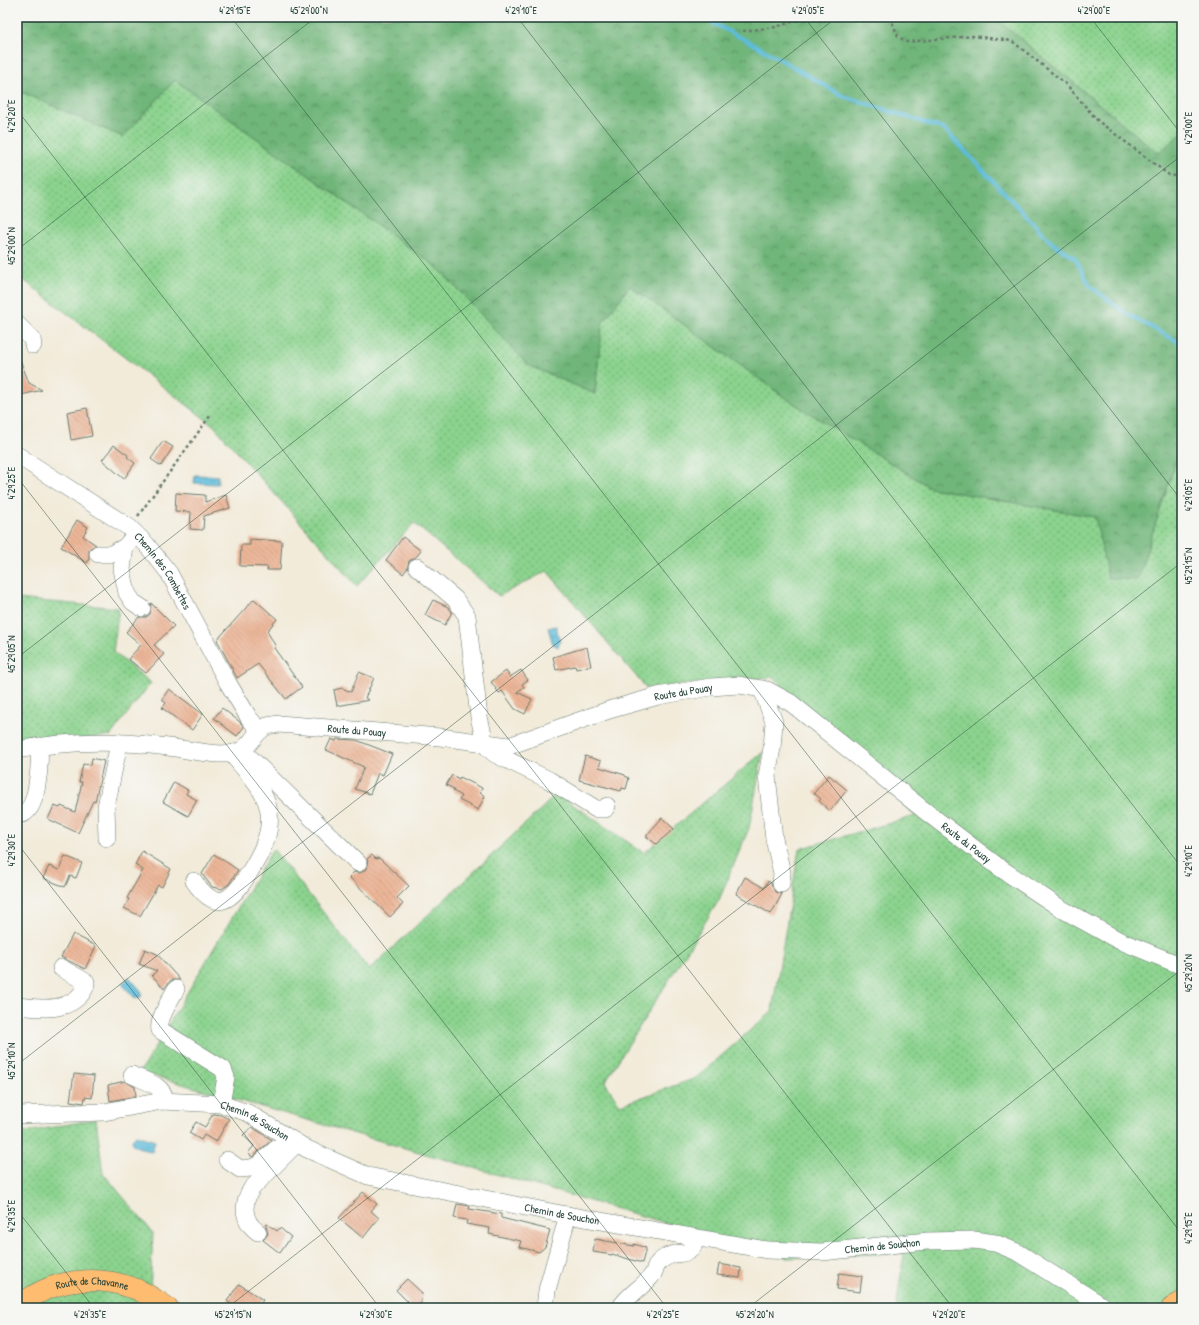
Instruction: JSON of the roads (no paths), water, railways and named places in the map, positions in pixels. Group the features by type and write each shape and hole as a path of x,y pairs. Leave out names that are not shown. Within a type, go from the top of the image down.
{"main road":[{"name":"Route de Chavanne","path":"17,1308 48,1288 70,1282 93,1280 115,1282 134,1288 168,1308"},
{"path":"1172,1308 1182,1302"}],"street":[{"path":"17,324 32,339 33,345"},
{"name":"Chemin des Combettes","path":"17,455 157,556 169,573 228,683 260,731"},
{"path":"98,554 111,554 130,536"},
{"path":"130,536 122,569 127,593 133,602 142,608"},
{"path":"417,567 456,599 467,616 479,717 488,748 495,754 549,780 596,809 604,810 607,806"},
{"name":"Route du Pouay","path":"238,752 267,726 279,724 440,738 509,746 609,710 658,696 718,686 739,685 762,689 790,703 925,811 1000,868 1060,908 1118,940 1182,966"},
{"path":"762,689 774,722 772,748 767,776 774,839 782,873 781,884"},
{"path":"17,750 39,746 88,742 158,746 216,754 238,752 358,863"},
{"path":"107,838 106,808 119,743"},
{"path":"17,814 24,814 28,811 32,804 40,768 39,746"},
{"path":"194,881 200,890 211,898 219,900 229,898 237,892 253,867 266,838 270,823 268,807 263,793 236,759 238,752"},
{"path":"17,1006 61,1007 70,1004 77,999 84,990 86,982 60,968"},
{"path":"176,989 159,1023 160,1030 223,1068 226,1077 221,1104"},
{"path":"132,1075 158,1087 164,1093 165,1101"},
{"name":"Chemin de Souchon","path":"17,1115 104,1112 165,1101 221,1104 248,1113 307,1149 368,1176 696,1238 768,1250 822,1252 927,1241 974,1240 995,1242 1017,1252 1106,1308"},
{"path":"227,1160 240,1169 251,1168 293,1140"},
{"path":"258,1232 247,1219 244,1206 246,1197 293,1140"},
{"path":"545,1308 547,1290 568,1215"},
{"path":"620,1308 628,1297 649,1278 657,1263 664,1258 687,1253 691,1250 696,1238"}],"water":[{"path":"195,475 218,476 218,484 194,483"},
{"path":"556,626 560,642 558,647 553,644 548,628"},
{"path":"129,977 142,992 141,997 135,998 122,984"},
{"path":"136,1135 155,1141 152,1152 133,1145 132,1139"}],"waterway":[{"path":"701,17 757,46 843,96 944,129 1052,243 1075,258 1090,286 1127,314 1182,344"}]}
